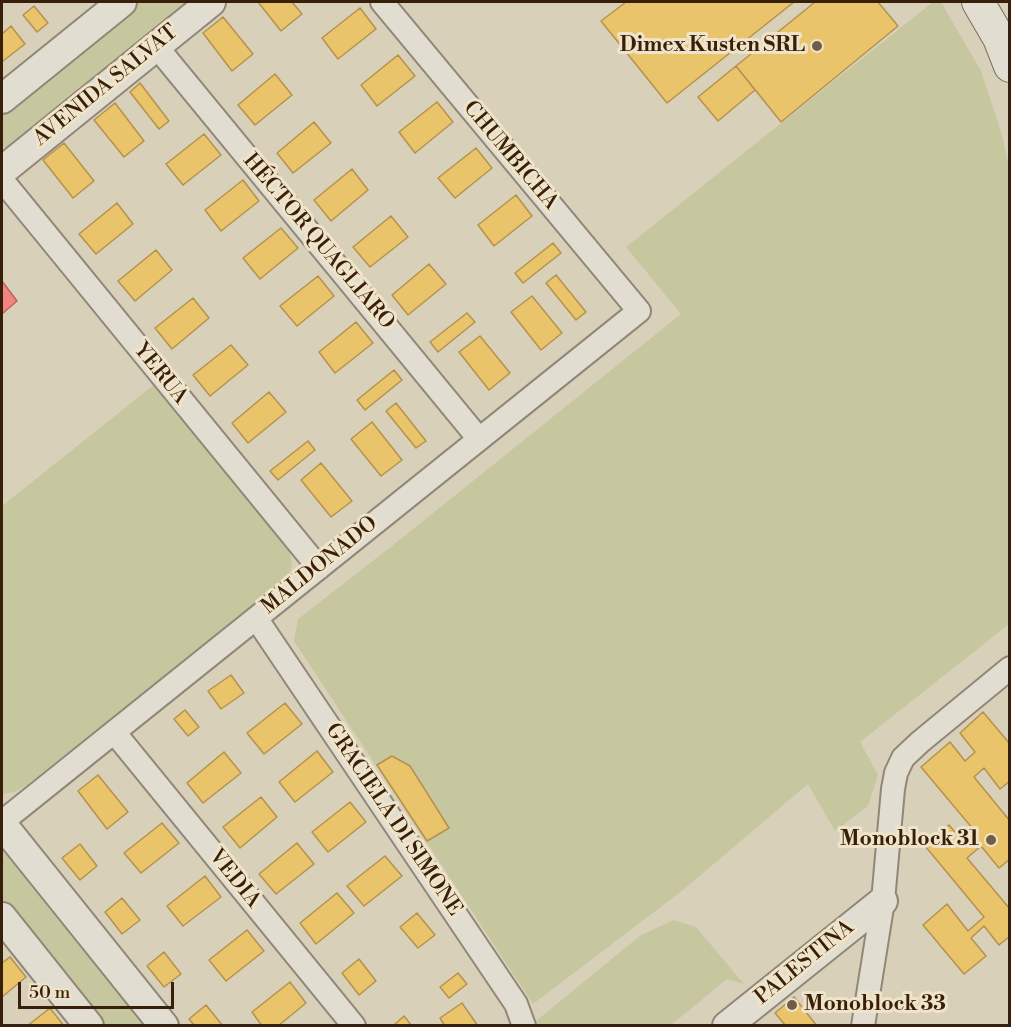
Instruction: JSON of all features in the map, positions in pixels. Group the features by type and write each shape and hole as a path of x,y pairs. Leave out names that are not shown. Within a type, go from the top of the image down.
{"main road":[{"path":"978,2 999,38 1010,66"}],"street":[{"path":"2,99 120,2"},
{"name":"AVENIDA SALVAT","path":"2,171 211,2"},
{"name":"CHUMBICHA","path":"382,2 639,311"},
{"name":"HÉCTOR QUAGLIARO","path":"156,46 479,439"},
{"name":"YERUA","path":"2,180 319,568"},
{"name":"MALDONADO","path":"2,823 639,311"},
{"name":"GRACIELA DI SIMONE","path":"256,618 516,1004 524,1026"},
{"path":"863,1026 883,901 892,789 896,773 903,758 920,742 1010,668"},
{"name":"VEDIA","path":"114,732 354,1026"},
{"path":"2,823 164,1026"},
{"name":"PALESTINA","path":"727,1026 883,901"},
{"path":"2,917 89,1026"}],"green space":[{"path":"135,2 198,2 14,148 2,147 2,110"},
{"path":"933,2 941,2 981,71 1002,135 1009,167 1009,624 860,742 878,775 868,806 835,831 808,784 683,890 533,1004 294,641 298,619 681,314 626,247"},
{"path":"156,383 280,536 290,552 292,565 289,575 279,586 24,787 2,794 2,506"},
{"path":"2,843 156,1025 101,1025 2,902"},
{"path":"674,920 696,927 744,984 727,979 671,1025 537,1025 536,1021 641,935"}],"building: Homes":[{"path":"258,2 292,2 302,14 281,31"},
{"path":"626,2 794,2 667,103 601,21"},
{"name":"Dimex Kusten SRL","path":"815,2 878,2 898,26 781,122 736,66"},
{"path":"34,6 48,23 37,32 23,15"},
{"path":"360,8 376,29 338,59 322,38"},
{"path":"223,17 253,54 232,71 203,33"},
{"path":"11,26 25,44 3,61 2,34"},
{"path":"398,55 415,76 377,106 361,85"},
{"path":"736,66 755,90 718,121 698,97"},
{"path":"275,74 292,95 255,125 238,105"},
{"path":"140,83 169,121 159,129 130,92"},
{"path":"437,102 453,122 415,153 399,132"},
{"path":"115,103 144,141 124,157 94,120"},
{"path":"314,122 331,143 293,173 277,153"},
{"path":"204,134 221,155 183,185 166,164"},
{"path":"64,143 94,181 73,198 43,160"},
{"path":"476,148 492,168 455,198 438,178"},
{"path":"352,169 368,190 331,221 314,200"},
{"path":"243,180 259,201 221,231 205,210"},
{"path":"516,195 532,216 494,246 478,225"},
{"path":"117,203 133,224 96,254 79,234"},
{"path":"391,216 408,237 370,267 353,247"},
{"path":"281,228 298,248 260,279 243,258"},
{"path":"553,243 561,253 523,283 515,273"},
{"path":"156,250 172,270 135,301 118,281"},
{"path":"429,264 446,284 408,315 392,295"},
{"path":"556,275 586,312 576,320 546,283"},
{"path":"318,276 334,296 297,326 280,306"},
{"path":"532,296 562,333 541,350 511,312"},
{"path":"193,298 209,318 172,349 155,328"},
{"path":"467,313 475,322 438,352 430,342"},
{"path":"356,322 373,343 335,373 319,352"},
{"path":"480,336 510,373 489,390 459,352"},
{"path":"231,345 248,365 210,396 193,375"},
{"path":"394,370 402,380 365,410 357,400"},
{"path":"269,392 286,412 248,443 232,423"},
{"path":"396,403 426,441 416,448 386,411"},
{"path":"372,422 402,460 381,476 351,439"},
{"path":"308,441 315,450 278,480 270,471"},
{"path":"321,463 352,501 331,517 301,480"},
{"path":"231,675 244,693 221,709 208,691"},
{"path":"285,703 302,724 264,754 247,733"},
{"path":"185,710 199,727 188,736 174,719"},
{"name":"Monoblock 31","path":"983,712 1010,744 1010,781 1000,789 984,768 974,777 1010,821 1010,859 999,868 981,846 967,858 1010,909 1010,936 999,945 984,926 971,938 986,956 964,974 923,925 947,904 968,931 984,917 925,846 949,825 966,845 978,835 921,767 950,742 965,761 975,752 960,733"},
{"path":"317,751 333,772 295,802 279,782"},
{"path":"224,752 241,773 203,803 187,783"},
{"path":"392,756 410,766 449,828 427,841 377,765"},
{"path":"98,775 128,812 107,829 78,791"},
{"path":"261,797 277,817 240,848 223,827"},
{"path":"350,802 366,822 328,852 312,832"},
{"path":"162,823 179,843 141,873 124,853"},
{"path":"297,843 314,864 276,894 259,874"},
{"path":"80,844 97,866 80,880 62,858"},
{"path":"385,856 402,876 364,906 347,886"},
{"path":"205,876 221,897 183,926 167,906"},
{"path":"337,893 354,913 316,944 300,923"},
{"path":"122,898 140,920 122,934 105,912"},
{"path":"417,913 435,935 418,948 400,927"},
{"path":"247,930 264,951 226,981 209,960"},
{"path":"164,952 181,974 164,987 147,966"},
{"path":"10,957 26,977 2,997 2,963"},
{"path":"359,959 376,981 359,995 342,973"},
{"path":"458,973 467,984 449,998 440,987"},
{"path":"290,982 306,1003 278,1026 262,1026 252,1012"},
{"name":"Monoblock 33","path":"794,997 817,1026 786,1026 775,1013"},
{"path":"462,1003 478,1026 445,1026 440,1018"},
{"path":"206,1005 223,1026 195,1026 189,1019"},
{"path":"50,1008 64,1026 27,1026"},
{"path":"404,1016 412,1026 393,1026"}],"building: Health":[{"path":"2,281 17,301 2,314"}],"place":[{"name":"Dimex Kusten SRL","path":"817,46"},
{"name":"Monoblock 31","path":"991,840"},
{"name":"Monoblock 33","path":"792,1005"}]}
